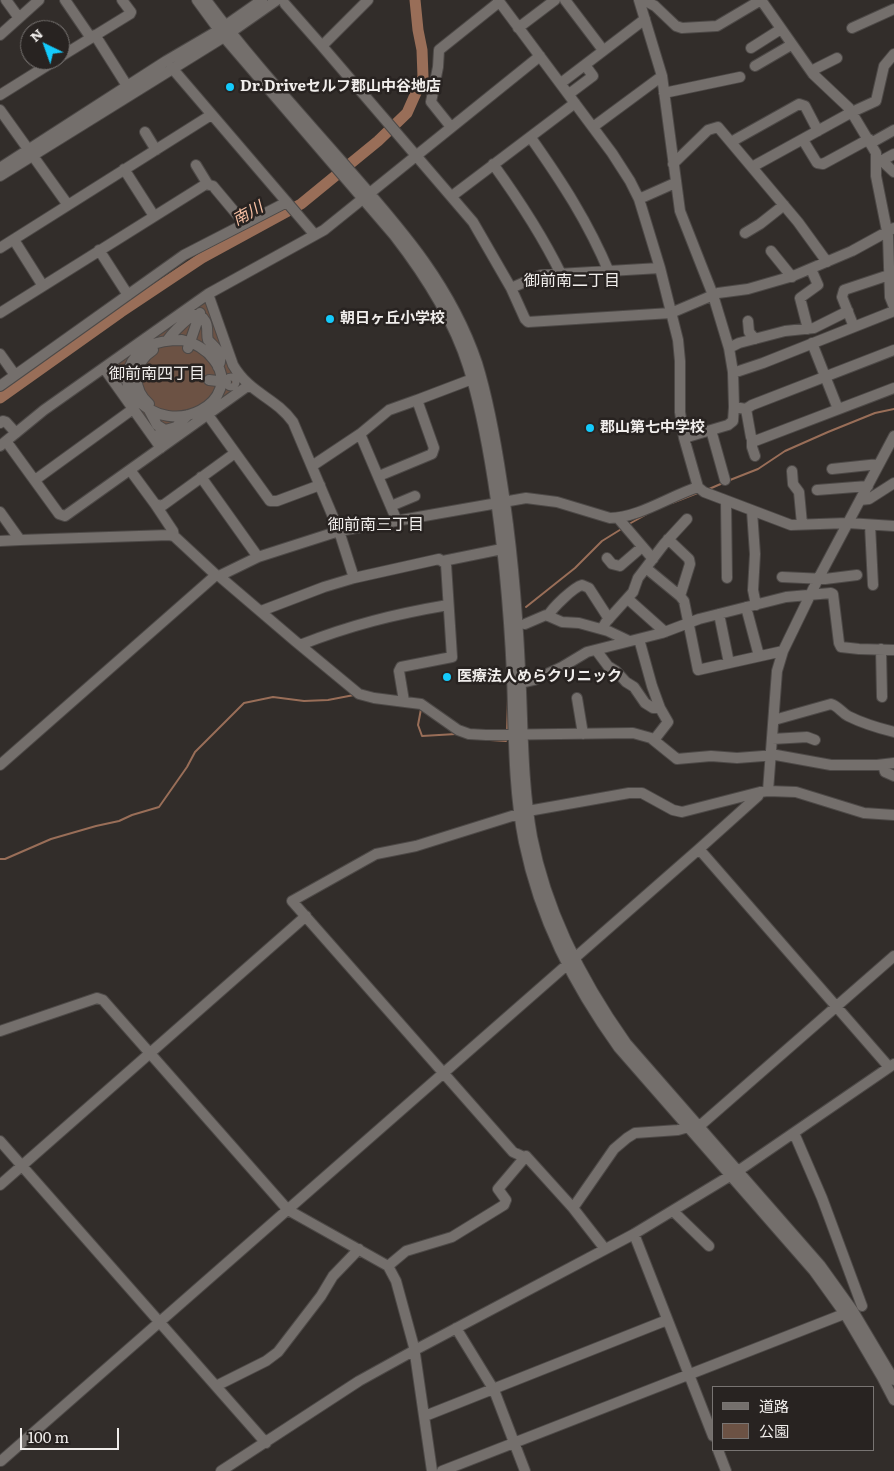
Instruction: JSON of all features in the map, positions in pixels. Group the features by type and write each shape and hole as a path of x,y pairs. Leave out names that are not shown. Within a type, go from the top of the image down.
{"street":[{"path":"6,0 20,18"},
{"path":"22,0 29,10"},
{"path":"0,34 39,0"},
{"path":"65,0 124,80"},
{"path":"70,51 130,14 131,12 122,0"},
{"path":"197,0 350,177 423,258 440,284 463,329 477,363 492,424 501,502 517,603 521,683 518,734"},
{"path":"206,0 224,31"},
{"path":"0,168 31,152 172,68 224,31 262,0"},
{"path":"322,46 368,0"},
{"path":"518,28 554,0"},
{"path":"565,0 604,50"},
{"path":"639,0 662,76 680,212 714,295 729,348 733,372 734,407 732,422 684,438"},
{"path":"644,0 655,6 678,28 717,26 761,0 811,71 852,112 876,153 879,161 877,183 890,230 889,274 893,301"},
{"path":"852,28 894,8 891,0"},
{"path":"451,127 431,102 438,66 438,50 498,1 621,166 639,200 660,268 678,340 680,412 684,438 698,488 726,501 786,523 848,523 870,526 894,526"},
{"path":"0,176 31,152 224,31 281,2 418,155 473,222 511,288 525,318 530,322 671,313 714,295 748,289 811,269 852,251 890,230"},
{"path":"561,84 645,19"},
{"path":"751,48 781,29"},
{"path":"756,66 791,45"},
{"path":"752,167 852,112 877,101 884,66 894,54"},
{"path":"122,375 156,331 208,294 315,235 367,196 540,56"},
{"path":"811,71 837,58"},
{"path":"452,196 493,164 531,138 572,99 593,76 585,65"},
{"path":"172,68 315,235"},
{"path":"0,95 40,70"},
{"path":"593,127 662,76"},
{"path":"664,93 740,77"},
{"path":"731,142 799,104 805,106 818,131"},
{"path":"0,110 68,205"},
{"path":"0,248 212,115"},
{"path":"673,164 702,136 713,128 718,127 784,205 827,262"},
{"path":"803,140 817,163 823,164 894,130"},
{"path":"145,132 156,150"},
{"path":"531,138 590,228 609,272"},
{"path":"879,161 894,154"},
{"path":"879,161 894,172"},
{"path":"493,164 535,225 561,274"},
{"path":"196,165 207,180 207,184"},
{"path":"124,169 154,216"},
{"path":"639,200 675,183"},
{"path":"0,313 207,184 213,186 244,223"},
{"path":"0,386 184,256 287,202"},
{"path":"745,233 784,205"},
{"path":"14,240 43,286"},
{"path":"99,250 128,296"},
{"path":"771,251 792,276"},
{"path":"511,288 538,276 660,268"},
{"path":"808,329 800,298 818,286 811,269"},
{"path":"854,327 842,297 844,290 889,274"},
{"path":"208,294 233,365 243,380 258,393 280,407 296,428 339,531 354,578"},
{"path":"165,344 187,318 201,309"},
{"path":"189,345 201,309"},
{"path":"201,309 206,323 208,340 220,352 221,360 218,367"},
{"path":"729,348 739,343 789,330 808,329 824,324 848,311"},
{"path":"733,372 740,371 894,311"},
{"path":"748,321 749,332 755,339"},
{"path":"156,331 165,344"},
{"path":"231,383 208,352 189,345 182,340 165,344 147,354 140,364 122,375 44,410 3,444 35,480 59,514 64,516 249,385"},
{"path":"812,343 838,409"},
{"path":"734,407 746,409 894,350"},
{"path":"0,354 15,375"},
{"path":"128,354 122,375 133,409 161,448"},
{"path":"122,375 131,393 149,410 163,434 176,427 188,415"},
{"path":"122,375 138,389 145,400 151,405 174,417 188,415 204,408 214,399 222,397 231,383"},
{"path":"208,380 231,383"},
{"path":"312,466 360,434 389,410 467,381"},
{"path":"752,439 755,441 894,388"},
{"path":"379,476 432,454 434,448 417,400"},
{"path":"35,480 133,409"},
{"path":"746,409 755,456"},
{"path":"149,410 161,410"},
{"path":"208,415 270,501 276,501 320,485"},
{"path":"0,423 6,422 16,434"},
{"path":"711,430 725,480"},
{"path":"360,434 397,521"},
{"path":"1,1461 444,1074 764,791 771,755 777,671 783,651 810,595 894,436"},
{"path":"155,504 162,506 235,453"},
{"path":"832,469 880,464"},
{"path":"130,470 155,504 174,536 300,646 360,694 374,698 421,704 464,733 486,735 633,733 654,740 677,759 711,756 737,758 771,755 806,759 831,765 883,765 894,763"},
{"path":"792,472 793,484 799,491 802,524"},
{"path":"201,477 258,557"},
{"path":"860,500 869,499 894,483"},
{"path":"817,490 868,486"},
{"path":"0,765 218,575 258,557 339,531 526,498 557,502 610,518 618,518 636,513 681,493 698,488"},
{"path":"391,506 415,496"},
{"path":"726,501 727,578"},
{"path":"501,502 518,734 525,783 524,813 570,962 597,1018 619,1048 735,1173 814,1271 854,1310 894,1380"},
{"path":"752,511 755,554 754,590 751,606 759,656"},
{"path":"0,512 20,540"},
{"path":"618,518 653,559"},
{"path":"602,629 633,592 638,578 687,519"},
{"path":"870,526 873,585"},
{"path":"0,541 174,536"},
{"path":"668,540 689,559 680,596"},
{"path":"608,558 614,565 621,565 642,548"},
{"path":"260,611 354,578 439,559 443,560 497,550"},
{"path":"404,701 399,671 401,666 452,657 446,564 443,560"},
{"path":"646,568 680,596 684,604 698,670 783,651"},
{"path":"782,577 819,579 857,575"},
{"path":"548,616 551,611 580,585 589,588 609,619"},
{"path":"521,683 534,680 562,667 587,652 665,632 688,623 786,596 831,593 834,595 841,647 894,650"},
{"path":"628,599 665,632"},
{"path":"300,646 347,627 404,612 448,605"},
{"path":"719,614 729,663"},
{"path":"525,624 542,616 548,616 562,622 602,629 634,640 660,708 667,719 667,723 654,740"},
{"path":"596,650 608,666 634,687 645,703 654,708 660,708"},
{"path":"881,650 882,697"},
{"path":"577,698 583,734"},
{"path":"774,720 831,704 857,720 894,732"},
{"path":"772,738 807,737 814,740"},
{"path":"883,765 885,772 894,776"},
{"path":"605,1249 573,1208 526,1156 524,1157 513,1152 292,901 376,854 416,846 524,813 628,793 642,793 673,810 682,812 764,791 806,794 864,813 894,815"},
{"path":"221,1471 266,1444 359,1381 634,1234 673,1211 735,1173 891,1066 699,849"},
{"path":"0,1185 306,916"},
{"path":"573,1208 614,1149 627,1138 635,1133 678,1130 703,1123 894,956"},
{"path":"0,1031 100,999 104,1001 288,1210 388,1266 396,1281 415,1350 432,1471"},
{"path":"794,1133 822,1198 854,1310 882,1377 894,1400"},
{"path":"0,1141 266,1444"},
{"path":"388,1266 406,1251 452,1237 504,1205 506,1200 498,1189 524,1157"},
{"path":"673,1211 709,1246"},
{"path":"634,1234 712,1433"},
{"path":"216,1386 266,1361 278,1352 333,1276 359,1249"},
{"path":"442,1471 854,1310"},
{"path":"425,1416 667,1320"},
{"path":"456,1328 494,1390 525,1471"},
{"path":"718,1451 726,1471"}],"green space":[{"path":"205,301 227,361 241,383 240,386 163,442 159,440 109,368"}],"waterway":[{"name":"南川","path":"0,398 121,312 202,258 301,204 378,141 407,113 423,77 422,50 415,0"},
{"path":"730,480 758,469 785,451 828,432 875,413 894,409"},
{"path":"709,489 723,483"},
{"path":"672,503 700,492"},
{"path":"629,524 647,514"},
{"path":"526,607 575,568 602,541 623,528"},
{"path":"0,859 5,859 51,839 119,821 159,807 187,767 195,752 244,703 273,697 304,701 328,700 354,695"},
{"path":"507,732 508,699"},
{"path":"421,709 418,725 422,736 456,734"},
{"path":"490,740 506,741 506,739"}],"place":[{"name":"Dr.Driveセルフ郡山中谷地店","path":"230,87"},
{"name":"朝日ヶ丘小学校","path":"330,319"},
{"name":"郡山第七中学校","path":"590,428"},
{"name":"医療法人めらクリニック","path":"447,677"}],"district":[{"name":"御前南二丁目","path":"572,281"},
{"name":"御前南四丁目","path":"157,374"},
{"name":"御前南三丁目","path":"376,525"}]}
